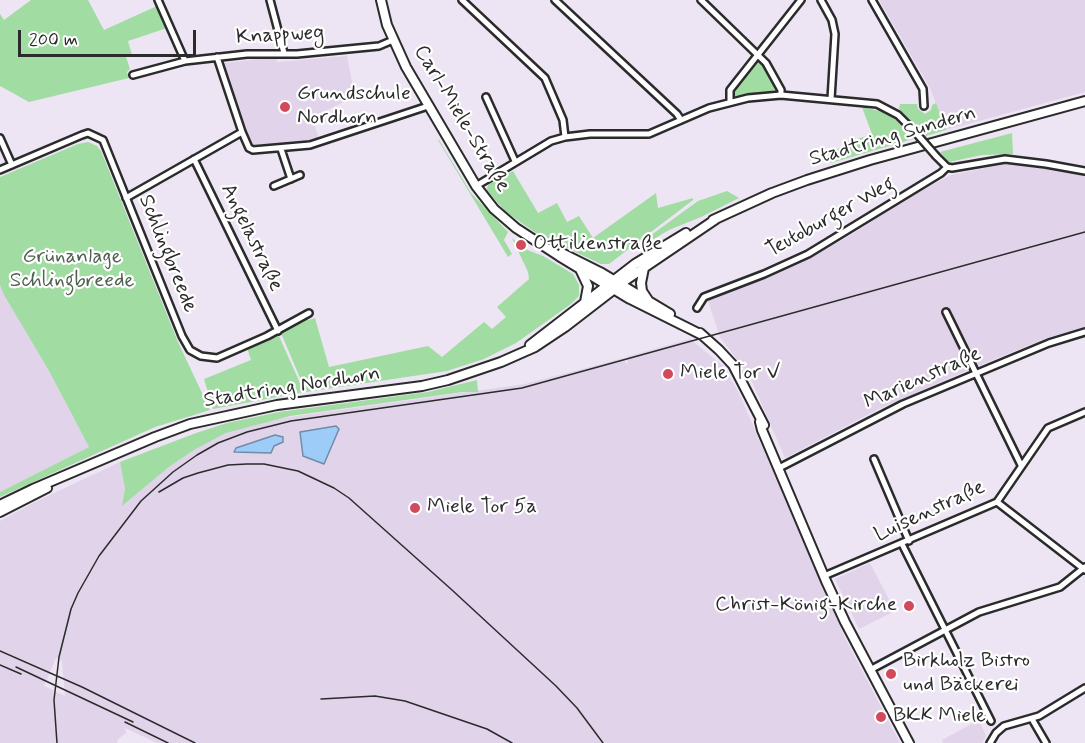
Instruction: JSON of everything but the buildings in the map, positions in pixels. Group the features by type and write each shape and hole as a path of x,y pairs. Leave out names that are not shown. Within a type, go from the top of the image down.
{"main road":[{"name":"Carl-Miele-Straße","path":"381,0 393,40 406,68 476,186 501,216 579,268 654,304 702,335 733,365 746,387 774,462 778,466 824,576 909,742"},
{"name":"Stadtring Sundern","path":"614,285 662,246 763,196 870,160 1085,101"},
{"name":"Stadtring Sundern","path":"614,285 644,268 716,219"},
{"name":"Carl-Miele-Straße","path":"534,240 575,259 614,285 702,335"},
{"path":"579,268 588,286 585,302"},
{"path":"644,268 641,279 642,289 646,298 654,304"},
{"name":"Stadtring Nordhorn","path":"520,353 585,302 614,285"},
{"name":"Stadtring Nordhorn","path":"0,512 75,473 155,437 199,422 277,405 422,386 448,380 535,347 565,327 614,285"},
{"name":"Stadtring Nordhorn","path":"0,506 33,489 75,473"}],"street":[{"path":"158,0 184,61"},
{"path":"270,0 284,53"},
{"path":"462,0 545,78 563,120 565,137"},
{"path":"555,0 678,114 681,120"},
{"path":"701,0 758,54 773,73 782,95"},
{"path":"730,101 730,90 801,0"},
{"path":"821,0 832,20 835,34 831,99"},
{"path":"872,0 923,89 924,106"},
{"name":"Knappweg","path":"133,75 184,61 247,54 297,54 379,46 393,40"},
{"path":"217,57 242,132 249,148 254,150 310,145 428,106"},
{"path":"476,186 539,146 565,137 590,134 649,134 730,101 782,95 877,104 898,116 936,156 952,168 1005,159 1085,171"},
{"path":"486,97 515,161"},
{"path":"126,198 242,132"},
{"name":"Schlingbreede","path":"0,170 88,133 103,140 182,336 190,350 201,357 217,357 278,331 309,313"},
{"path":"0,138 12,165"},
{"path":"281,149 291,179"},
{"name":"Angelastraße","path":"195,159 278,331"},
{"name":"Teutoburger Weg","path":"697,308 704,297 808,254 941,173 947,166"},
{"path":"274,186 300,175"},
{"path":"946,312 1021,465"},
{"name":"Marienstraße","path":"778,466 881,414 1049,343 1085,332"},
{"name":"Luisenstraße","path":"824,576 997,502 1048,429 1085,412"},
{"path":"874,459 909,541"},
{"path":"870,669 979,612 1053,590 1085,569 997,502"},
{"path":"902,544 991,721"},
{"path":"990,743 996,733 1005,726 1032,719 1085,688"},
{"path":"1032,719 1046,743"}],"shaded area":[{"path":"879,0 1085,0 1085,92 946,130 930,88"},
{"name":"Grundschule Nordhorn","path":"347,56 355,97 312,117 319,139 256,147 253,145 242,124 222,68 225,63 274,57 278,62"},
{"path":"1005,164 1085,174 1085,327 1047,338 879,409 785,458 750,377 720,337 708,301 712,297 806,260 851,235 911,196 951,175"},
{"path":"0,285 89,447 0,492"},
{"path":"690,339 722,365 738,391 845,638 900,743 157,743 125,728 126,733 118,739 117,743 0,743 0,521 120,462 125,489 123,505 169,467 194,450 226,433 268,420 525,384 624,358 626,364 628,363 626,357","holes":["56,658 62,661 65,696 44,686"]},
{"path":"870,563 895,611 859,629 835,579"},
{"path":"979,720 986,736 982,743 943,743 942,740"}],"green space":[{"path":"31,0 88,0 104,30 157,6 167,28 128,41 132,55 126,57 130,69 127,72 129,78 29,102 0,86 0,14 4,20"},
{"path":"759,59 775,84 774,92 735,96 732,92"},
{"path":"936,103 946,130 926,136 899,109 900,104 917,104 918,109 925,114"},
{"path":"862,107 884,112 896,120 913,139 831,163 828,154 852,141 872,134"},
{"path":"1012,133 1013,154 982,155 949,162 940,152"},
{"path":"438,140 471,193 508,232 504,240 512,254 508,257"},
{"name":"Grünanlage Schlingbreede","path":"88,142 97,146 101,151 178,342 210,410 155,427 0,497 0,492 89,447 0,285 0,177 78,144"},
{"path":"513,171 538,213 557,203 567,222 579,216 593,238 656,193 658,208 693,198 693,200 609,264 601,264 539,235 506,212 487,191 487,188 490,181"},
{"path":"727,191 739,198 654,239 650,236 698,201"},
{"path":"512,238 525,249 543,256 573,274 579,285 579,296 516,343 484,359 447,371 306,392 281,333 307,319 315,318 329,367 428,346 442,357 484,322 492,329 506,317 497,307 529,279"},
{"path":"278,334 304,392 213,409 204,379 251,360 247,348"},
{"path":"477,380 478,392 463,392 290,416 226,433 169,467 122,506 125,489 120,462 196,433 227,423 279,412 428,392"}],"water":[{"path":"336,426 339,429 324,464 303,456 300,432"},
{"path":"275,435 283,437 283,442 274,446 271,453 234,452 236,448"}],"railway":[{"path":"57,743 54,700 59,657 71,609 78,593 99,556 141,501 173,472 218,443 247,432 291,421 522,388 1085,232"},
{"path":"159,492 183,478 198,473 228,465 247,464 264,464 298,471 334,488 349,498 556,686 577,708 603,743"},
{"path":"0,651 82,687 195,743"},
{"path":"0,665 21,674"},
{"path":"16,667 133,722"},
{"path":"321,699 375,696 405,701 487,729 512,743"},
{"path":"125,722 168,743"}],"place":[{"name":"Grundschule Nordhorn","path":"285,107"},
{"name":"Ottilienstraße","path":"521,245"},
{"name":"Miele Tor V","path":"668,374"},
{"name":"Miele Tor 5a","path":"415,508"},
{"name":"Christ-König-Kirche","path":"909,606"},
{"name":"Birkholz Bistro und Bäckerei","path":"891,674"},
{"name":"BKK Miele","path":"881,717"}]}
